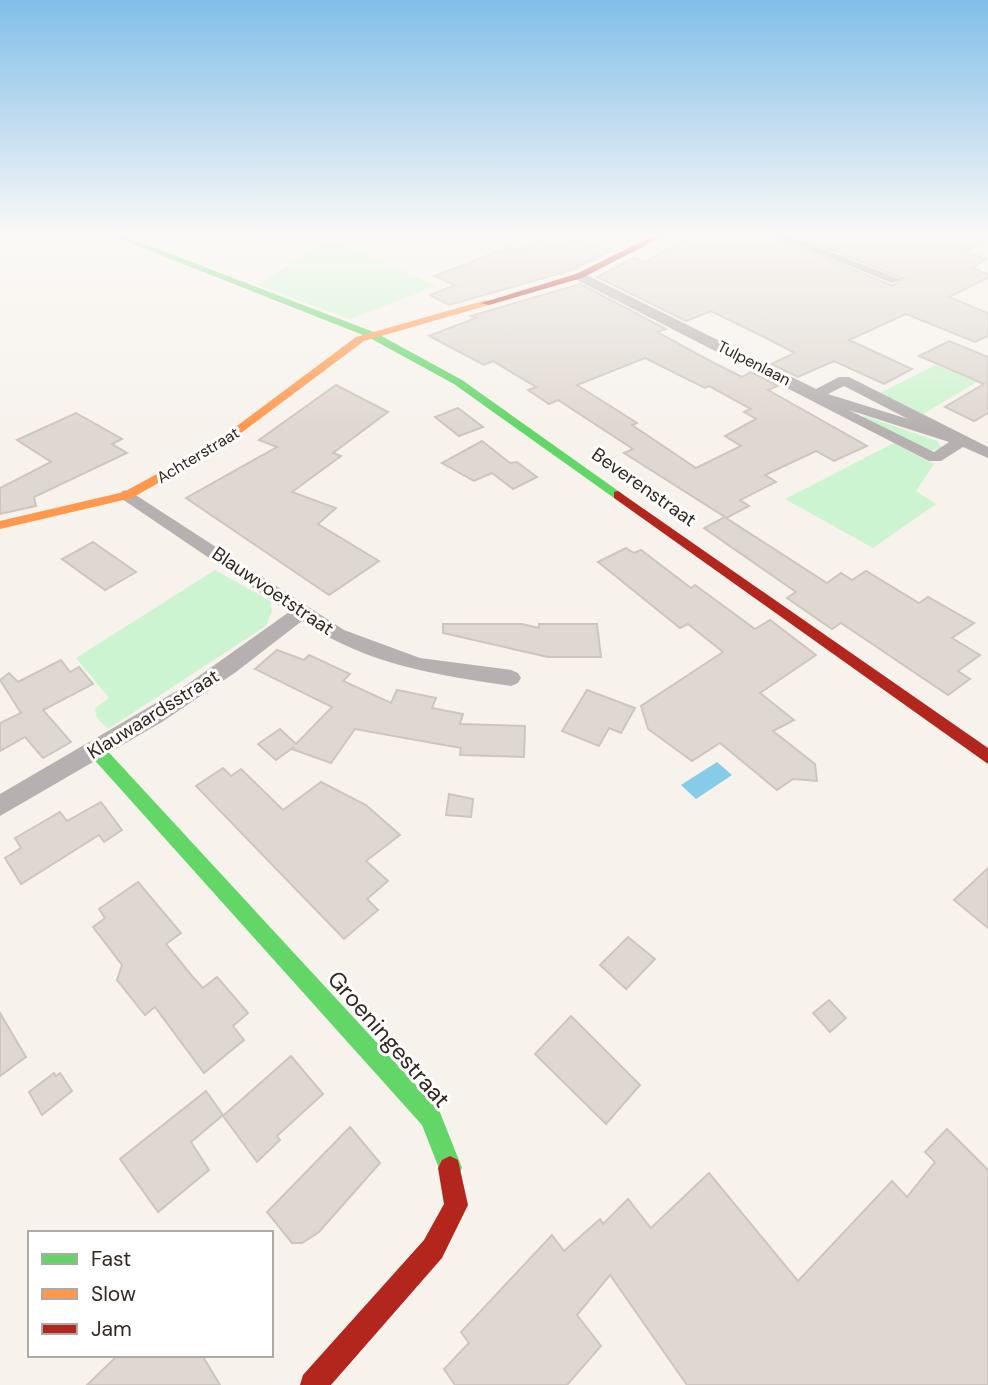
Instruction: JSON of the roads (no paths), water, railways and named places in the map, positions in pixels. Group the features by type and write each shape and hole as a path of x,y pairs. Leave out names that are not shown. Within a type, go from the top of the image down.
{"street":[{"name":"Beverenstraat","path":"279,299 372,335 458,383 988,757"},
{"name":"Achterstraat","path":"0,526 128,495 221,443 349,346 372,335 500,299"},
{"name":"Tulpenlaan","path":"624,299 935,458 962,440"},
{"name":"Tulpenlaan","path":"816,395 844,380 988,453"},
{"name":"Tulpenlaan","path":"816,395 962,440"},
{"name":"Blauwvoetstraat","path":"128,495 300,613 337,635 387,656 420,665 511,678"},
{"name":"Klauwaardsstraat","path":"0,806 96,750 273,636 300,613"},
{"name":"Groeningestraat","path":"96,750 363,1040 431,1118 445,1149 456,1205 433,1249 313,1385"}],"water":[{"path":"717,762 732,775 696,799 681,785"}]}
